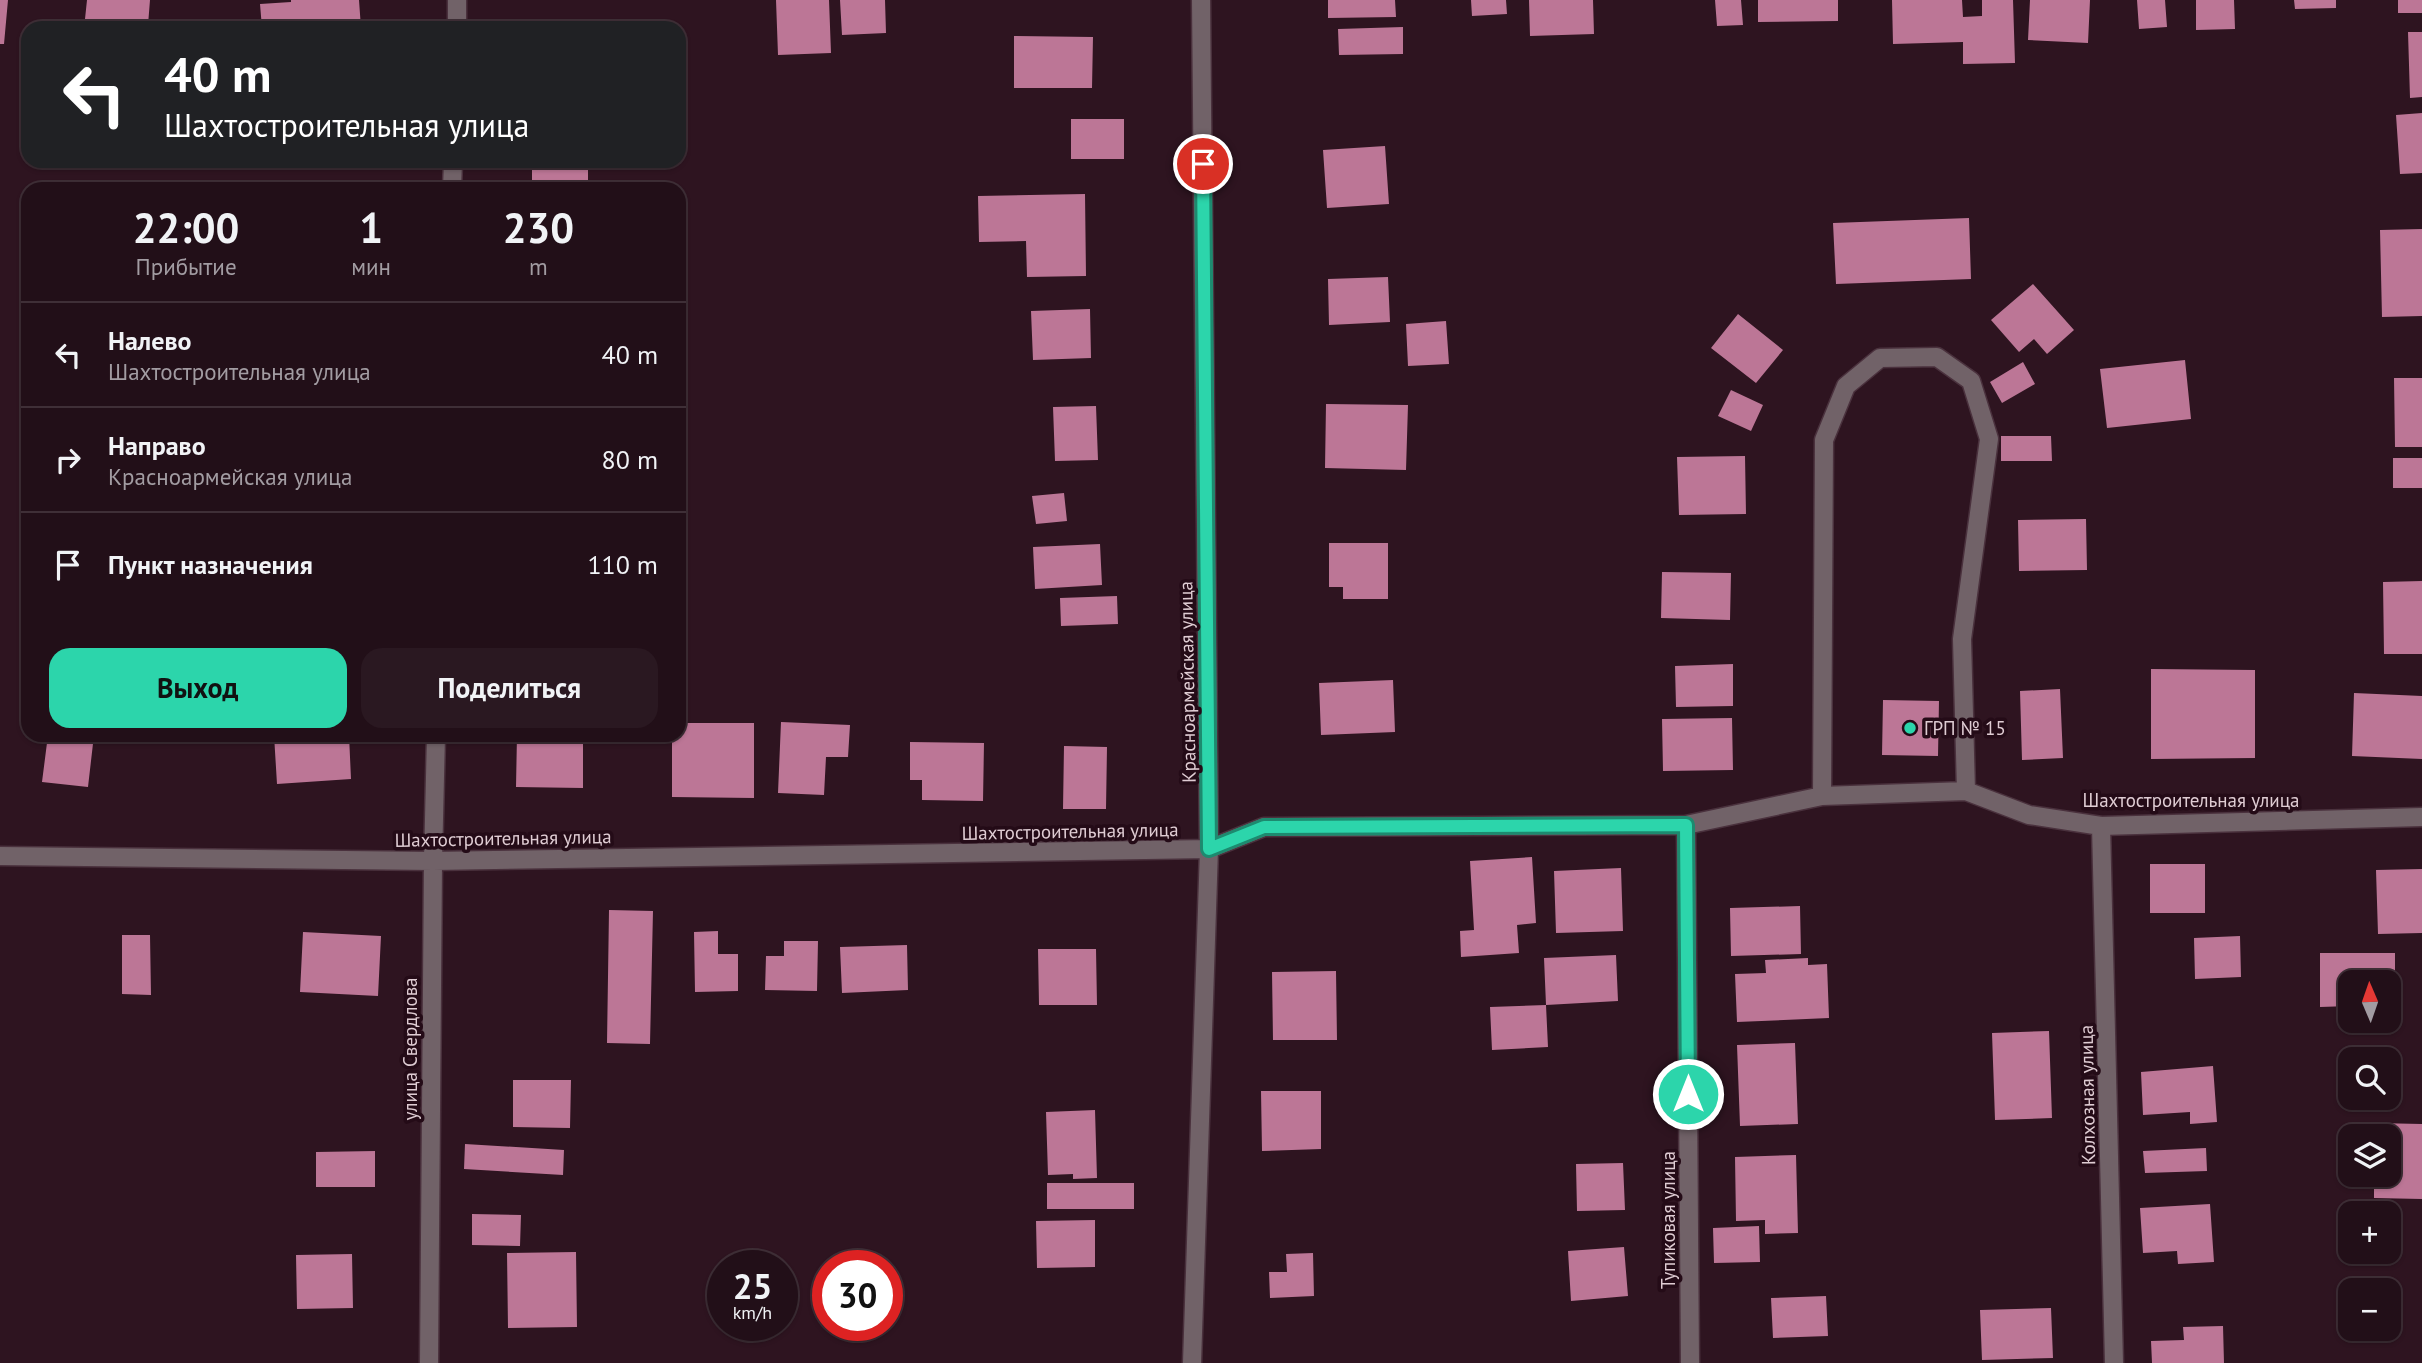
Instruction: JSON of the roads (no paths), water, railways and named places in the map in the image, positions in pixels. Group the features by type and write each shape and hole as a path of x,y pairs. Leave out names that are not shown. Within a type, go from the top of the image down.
{"street":[{"path":"457,0 457,21"},
{"name":"Красноармейская улица","path":"1192,1363 1209,849 1201,0"},
{"path":"1822,796 1824,440 1846,386 1880,358 1937,357 1971,381 1989,439 1962,639 1966,791"},
{"name":"улица Свердлова","path":"429,1363 436,742"},
{"name":"Шахтостроительная улица","path":"0,856 433,861 1209,849 1264,827 1686,825 1822,796 1966,791 2029,816 2101,826 2422,817"},
{"name":"Тупиковая улица","path":"1686,825 1690,1363"},
{"name":"Колхозная улица","path":"2101,826 2114,1363"}],"place":[{"name":"ГРП № 15","path":"1910,728"}]}
